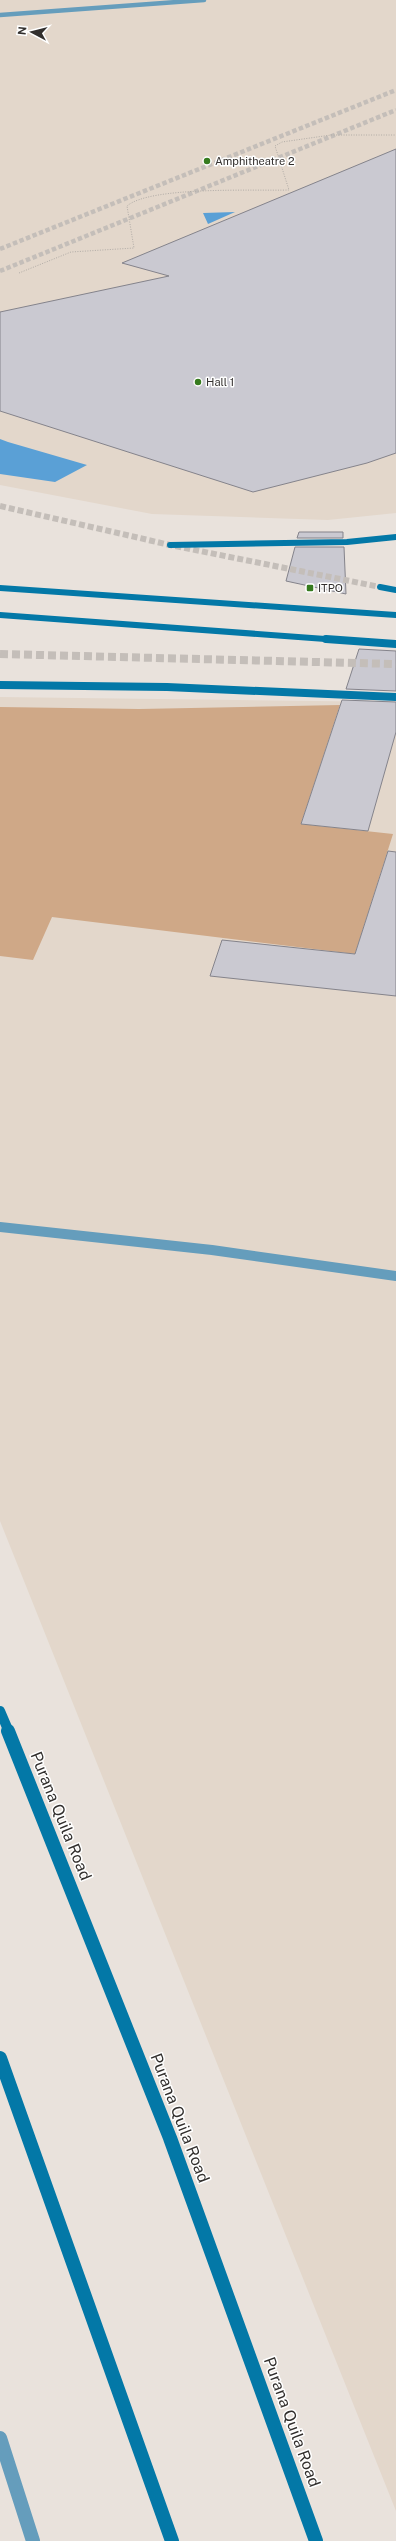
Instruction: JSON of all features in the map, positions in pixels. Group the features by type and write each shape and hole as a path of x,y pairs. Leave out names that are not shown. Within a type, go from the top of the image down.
{"main road":[{"path":"170,545 347,542 396,537"},
{"path":"380,587 396,590"},
{"path":"0,588 396,615"},
{"path":"0,615 396,644"},
{"path":"0,685 167,687 396,697"},
{"name":"Purana Quila Road","path":"0,1711 170,2138 316,2541"},
{"path":"0,2058 172,2541"}],"lane":[{"path":"0,15 204,0"},
{"path":"0,10 19,14"},
{"path":"0,1227 212,1250 396,1276"},
{"path":"0,2438 33,2541"}],"path":[{"path":"19,274 71,252 134,248 127,206 141,198 159,194 289,190 275,146 280,141 299,137 396,135"}],"shaded area":[{"path":"0,0 396,0 396,513 328,520 152,514 0,485"},
{"path":"0,697 396,702 396,2511 0,1521"},
{"path":"340,705 301,824 393,834 355,954 52,917 33,960 0,956 0,707 139,709"}],"water":[{"path":"235,212 208,224 203,213"},
{"path":"0,439 87,465 55,482 0,474"}],"building":[{"name":"Hall 1","path":"396,149 396,453 367,463 253,492 0,411 0,312 169,276 122,263"},
{"path":"299,532 343,532 343,538 297,538"},
{"path":"295,547 344,547 346,594 286,581"},
{"path":"359,649 396,651 396,691 346,689"},
{"path":"342,700 396,702 396,732 368,831 301,824"},
{"path":"388,851 396,852 396,996 210,976 222,940 355,954"}],"tunnel":[{"path":"0,249 396,90"},
{"path":"0,271 396,110"},
{"path":"0,506 170,545 380,587"},
{"path":"0,654 396,664"}],"place":[{"name":"Amphitheatre 2","path":"207,161"},
{"name":"Hall 1","path":"198,382"},
{"name":"ITPO","path":"310,588"}]}
